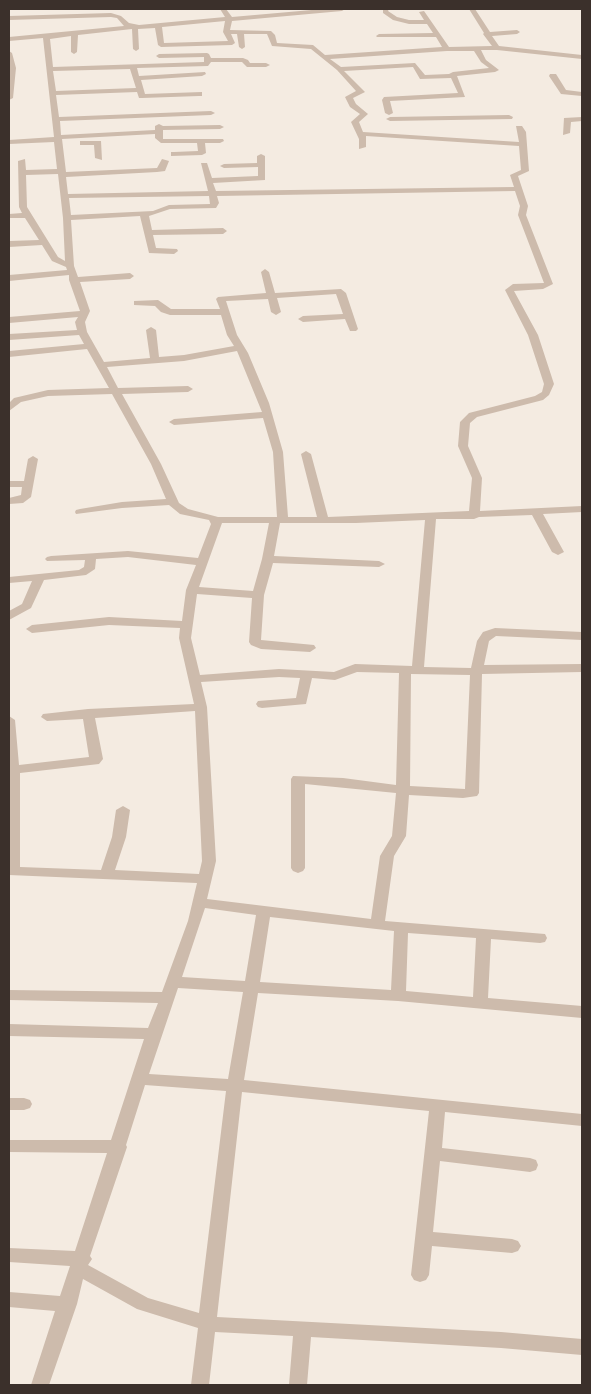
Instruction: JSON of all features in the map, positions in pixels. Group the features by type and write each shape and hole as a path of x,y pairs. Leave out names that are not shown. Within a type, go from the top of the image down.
{"street":[{"path":"223,9 229,18"},
{"path":"9,98 12,68 9,38 342,9"},
{"path":"386,9 385,12 395,19 409,22 428,22"},
{"path":"472,9 486,34 497,48"},
{"path":"422,12 447,49"},
{"path":"9,18 111,15 119,17 132,27 136,50"},
{"path":"158,25 161,46 232,42 225,30 229,18"},
{"path":"227,32 269,32 272,35 274,45 313,47 338,68 350,83 361,92 349,97 353,105 364,114 355,122 363,139 362,147"},
{"path":"486,34 517,32"},
{"path":"74,52 75,33"},
{"path":"240,33 242,47"},
{"path":"379,36 437,35"},
{"path":"47,36 65,196 71,273 84,314 80,322 82,332 156,464 172,502 178,509 216,520 430,518 582,510"},
{"path":"323,57 476,48 497,48 582,57"},
{"path":"338,68 415,66 424,77 453,76 459,72 495,70 483,61 476,48"},
{"path":"234,50 234,60"},
{"path":"51,69 206,65 208,60 207,55 158,56"},
{"path":"208,60 246,60 248,66 266,65"},
{"path":"133,67 139,90 143,96 199,94"},
{"path":"136,78 202,74"},
{"path":"453,76 462,95 432,108 390,116 386,100 388,99 432,108 508,117"},
{"path":"554,76 564,92 582,94"},
{"path":"54,93 139,90"},
{"path":"56,119 211,113"},
{"path":"566,133 567,120 582,119"},
{"path":"9,142 58,140 159,128 220,127"},
{"path":"159,128 161,140 220,141"},
{"path":"474,516 476,478 463,446 465,422 473,416 539,398 546,393 549,384 546,367 533,335 509,290 513,287 549,284 522,215 524,206 514,175 526,170 520,128"},
{"path":"361,134 427,137 481,143 523,144"},
{"path":"58,140 98,143 99,158"},
{"path":"174,154 202,152 201,141"},
{"path":"209,181 262,178 262,160 224,166"},
{"path":"22,161 19,199 55,259 71,273"},
{"path":"22,173 157,170 162,169 165,161"},
{"path":"67,218 158,213 169,207 213,206 215,203 204,165"},
{"path":"65,196 518,189"},
{"path":"144,214 152,252 174,251"},
{"path":"9,216 27,215"},
{"path":"148,233 223,231"},
{"path":"9,244 45,242"},
{"path":"265,272 276,312"},
{"path":"9,278 71,273 130,276"},
{"path":"310,648 257,644 254,638 258,595 279,520 278,452 267,415 240,348 232,335 221,300 222,298 338,291 341,293 353,329"},
{"path":"137,303 158,303 164,310 170,312 224,312"},
{"path":"9,320 84,314"},
{"path":"303,319 349,316"},
{"path":"151,330 155,360"},
{"path":"9,337 82,332"},
{"path":"9,354 90,346"},
{"path":"101,365 190,357 240,348"},
{"path":"9,408 18,400 40,394 188,389"},
{"path":"174,422 267,415"},
{"path":"306,454 323,520"},
{"path":"9,500 19,500 26,497 33,458"},
{"path":"9,484 29,484"},
{"path":"80,512 122,505 172,502"},
{"path":"536,512 558,552"},
{"path":"377,925 387,856 399,836 412,669 430,518"},
{"path":"40,1385 119,1147 154,1034 201,903 209,861 206,774 201,707 196,679 187,651 186,626 192,590 217,524 216,520"},
{"path":"51,559 136,554 203,562"},
{"path":"9,580 39,579 86,571 91,556"},
{"path":"268,559 379,564"},
{"path":"9,616 27,606 39,579"},
{"path":"192,590 258,595"},
{"path":"32,629 109,621 186,626"},
{"path":"298,868 298,779 343,782 403,790 472,793 476,672 483,641 490,633 582,636"},
{"path":"196,679 280,673 335,676 355,668 476,672 484,670 582,668"},
{"path":"262,704 302,701 307,674"},
{"path":"47,717 201,707"},
{"path":"11,770 94,762 96,759 88,713"},
{"path":"9,720 11,871 206,878"},
{"path":"106,875 119,837 123,810"},
{"path":"201,903 377,925 540,938"},
{"path":"200,1385 209,1324 235,1085 264,911"},
{"path":"398,996 400,927"},
{"path":"480,1003 484,934"},
{"path":"173,982 398,996 582,1012"},
{"path":"9,994 167,998"},
{"path":"9,1030 154,1034"},
{"path":"140,1079 235,1085 582,1120"},
{"path":"420,1275 438,1105"},
{"path":"9,1146 119,1147"},
{"path":"432,1154 530,1165"},
{"path":"424,1238 512,1246"},
{"path":"9,1255 81,1264 143,1304 209,1324 501,1340 582,1347"},
{"path":"9,1300 68,1304"},
{"path":"298,1385 303,1330"}]}
